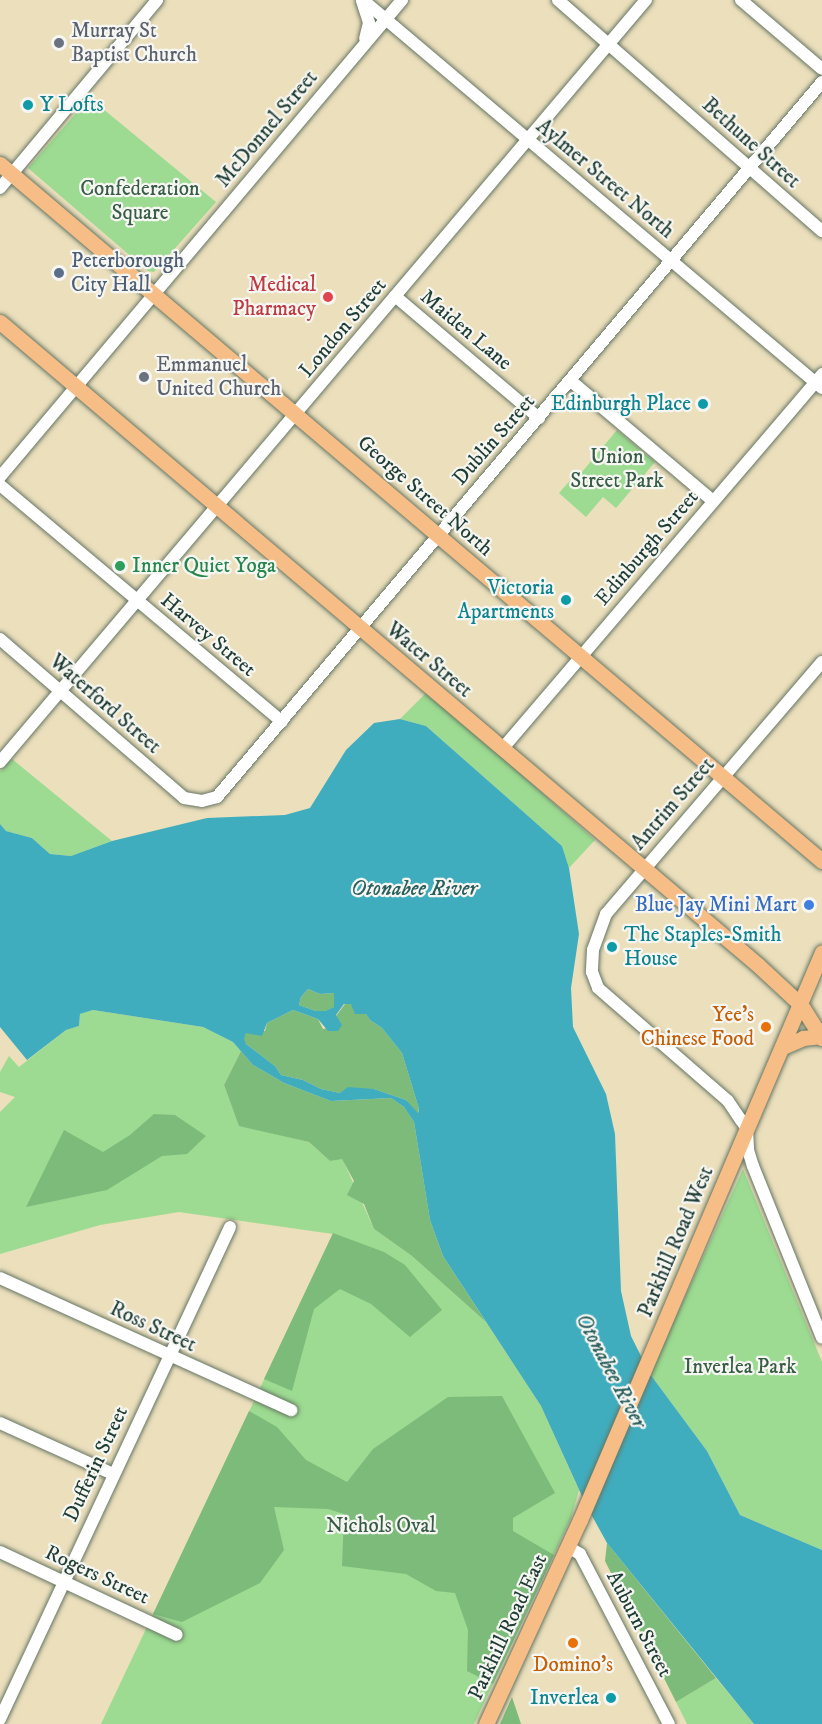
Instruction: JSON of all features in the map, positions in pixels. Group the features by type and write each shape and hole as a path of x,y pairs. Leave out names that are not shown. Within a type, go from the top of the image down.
{"main road":[{"name":"George Street North","path":"6,169 297,413 822,861"},
{"name":"Water Street","path":"0,322 503,748 643,870 759,966 801,1005 821,1037"},
{"name":"Parkhill Road West","path":"568,1547 822,952"},
{"path":"783,1047 803,1038 821,1037"},
{"name":"Parkhill Road East","path":"486,1724 568,1547"}],"street":[{"path":"0,188 6,169 158,0"},
{"path":"355,55 368,33 368,14 362,0"},
{"name":"Aylmer Street North","path":"362,0 672,262 820,381"},
{"name":"McDonnel Street","path":"0,477 402,0"},
{"name":"Bethune Street","path":"558,0 822,231"},
{"name":"London Street","path":"0,762 646,0"},
{"path":"741,0 822,69"},
{"name":"Dublin Street","path":"184,798 202,801 217,797 822,82"},
{"name":"Maiden Lane","path":"395,296 539,418"},
{"path":"571,381 713,501"},
{"name":"Edinburgh Street","path":"503,748 713,501 820,381"},
{"name":"Harvey Street","path":"0,485 282,722"},
{"name":"Waterford Street","path":"0,639 184,798"},
{"name":"Antrim Street","path":"728,1101 598,988 592,972 593,950 606,914 822,662"},
{"path":"728,1101 741,1106 753,1104 761,1096"},
{"path":"728,1101 747,1129 748,1150 753,1166 822,1338"},
{"path":"731,1167 753,1166"},
{"name":"Dufferin Street","path":"0,1719 230,1227"},
{"name":"Ross Street","path":"0,1278 291,1410"},
{"path":"0,1423 113,1474"},
{"name":"Auburn Street","path":"568,1547 580,1554 669,1724"},
{"name":"Rogers Street","path":"0,1552 177,1635"}],"green space":[{"name":"Confederation Square","path":"92,95 97,104 216,202 154,272 148,271 28,168"},
{"name":"Union Street Park","path":"617,430 655,462 616,508 603,497 586,517 559,493 574,476 577,478"},
{"path":"428,691 595,840 569,868 562,846 426,726 400,719"},
{"path":"12,759 112,841 71,856 50,854 32,838 6,831 0,824 0,771"},
{"path":"308,989 320,994 334,993 335,1007 325,1011 316,1011 299,1005 301,997"},
{"path":"345,1004 351,1004 366,1014 370,1020 382,1028 402,1053 419,1109 417,1114 406,1100 374,1089 340,1093 281,1075 275,1066 246,1044 243,1039 246,1033 265,1031 267,1023 293,1010 318,1019 323,1029 341,1025 336,1016"},
{"name":"Nichols Oval","path":"93,1010 203,1027 233,1042 241,1051 224,1085 239,1125 309,1142 330,1161 342,1158 374,1229 412,1256 486,1322 541,1406 579,1490 571,1518 474,1724 101,1724 333,1234 179,1212 100,1225 0,1254 0,1112 15,1097 0,1092 0,1072 9,1056 19,1067 66,1030 79,1026 80,1014"},
{"path":"241,1051 253,1065 284,1083 331,1101 391,1098 404,1107 414,1122 430,1220 443,1256 486,1322 412,1256 374,1229 364,1204 347,1195 354,1181 342,1159 330,1161 309,1142 239,1126 224,1085"},
{"path":"154,1114 175,1115 206,1136 187,1154 162,1156 107,1190 26,1207 64,1130 103,1152 130,1135"},
{"name":"Inverlea Park","path":"743,1169 822,1362 822,1550 740,1515 707,1451 650,1374"},
{"path":"333,1233 384,1252 405,1265 442,1310 410,1337 371,1304 340,1289 314,1309 292,1391 264,1379"},
{"path":"502,1396 555,1493 513,1518 513,1531 554,1555 493,1684 467,1671 468,1630 455,1593 436,1591 406,1574 342,1566 344,1514 328,1509 274,1507 284,1550 260,1583 182,1622 153,1614 249,1411 277,1427 306,1460 347,1482 373,1449 448,1397"},
{"path":"607,1543 716,1678 676,1702 605,1561"},
{"path":"716,1678 754,1724 687,1724 676,1702"},
{"path":"512,1697 521,1724 500,1724"}],"water":[{"name":"Otonabee River","path":"400,719 426,726 562,846 569,868 579,934 571,988 573,1027 606,1094 615,1134 621,1291 631,1336 650,1374 707,1451 740,1515 822,1550 822,1724 754,1724 607,1543 586,1505 541,1406 443,1256 430,1220 414,1122 404,1107 391,1098 331,1101 284,1083 253,1065 233,1042 203,1027 93,1010 80,1014 79,1026 66,1030 27,1060 0,1027 0,824 6,831 32,838 50,854 71,856 112,841 207,818 285,815 310,808 346,750 374,723","holes":["308,989 320,994 334,993 334,1007 325,1011 316,1011 299,1005 301,997","344,1004 351,1004 355,1014 366,1014 370,1020 382,1028 402,1053 419,1109 418,1113 406,1100 374,1089 348,1087 340,1093 281,1075 275,1066 246,1044 244,1039 246,1033 262,1036 267,1023 293,1010 318,1019 328,1031 338,1031 342,1025 336,1015"]}],"place":[{"name":"Murray St Baptist Church","path":"59,43"},
{"name":"Y Lofts","path":"28,105"},
{"name":"Peterborough City Hall","path":"59,273"},
{"name":"Medical Pharmacy","path":"328,297"},
{"name":"Emmanuel United Church","path":"144,377"},
{"name":"Edinburgh Place","path":"703,404"},
{"name":"Inner Quiet Yoga","path":"120,566"},
{"name":"Victoria Apartments","path":"566,600"},
{"name":"Blue Jay Mini Mart","path":"809,905"},
{"name":"The Staples-Smith House","path":"612,947"},
{"name":"Yee's Chinese Food","path":"766,1027"},
{"name":"Domino's","path":"573,1643"},
{"name":"Inverlea","path":"611,1698"}]}
